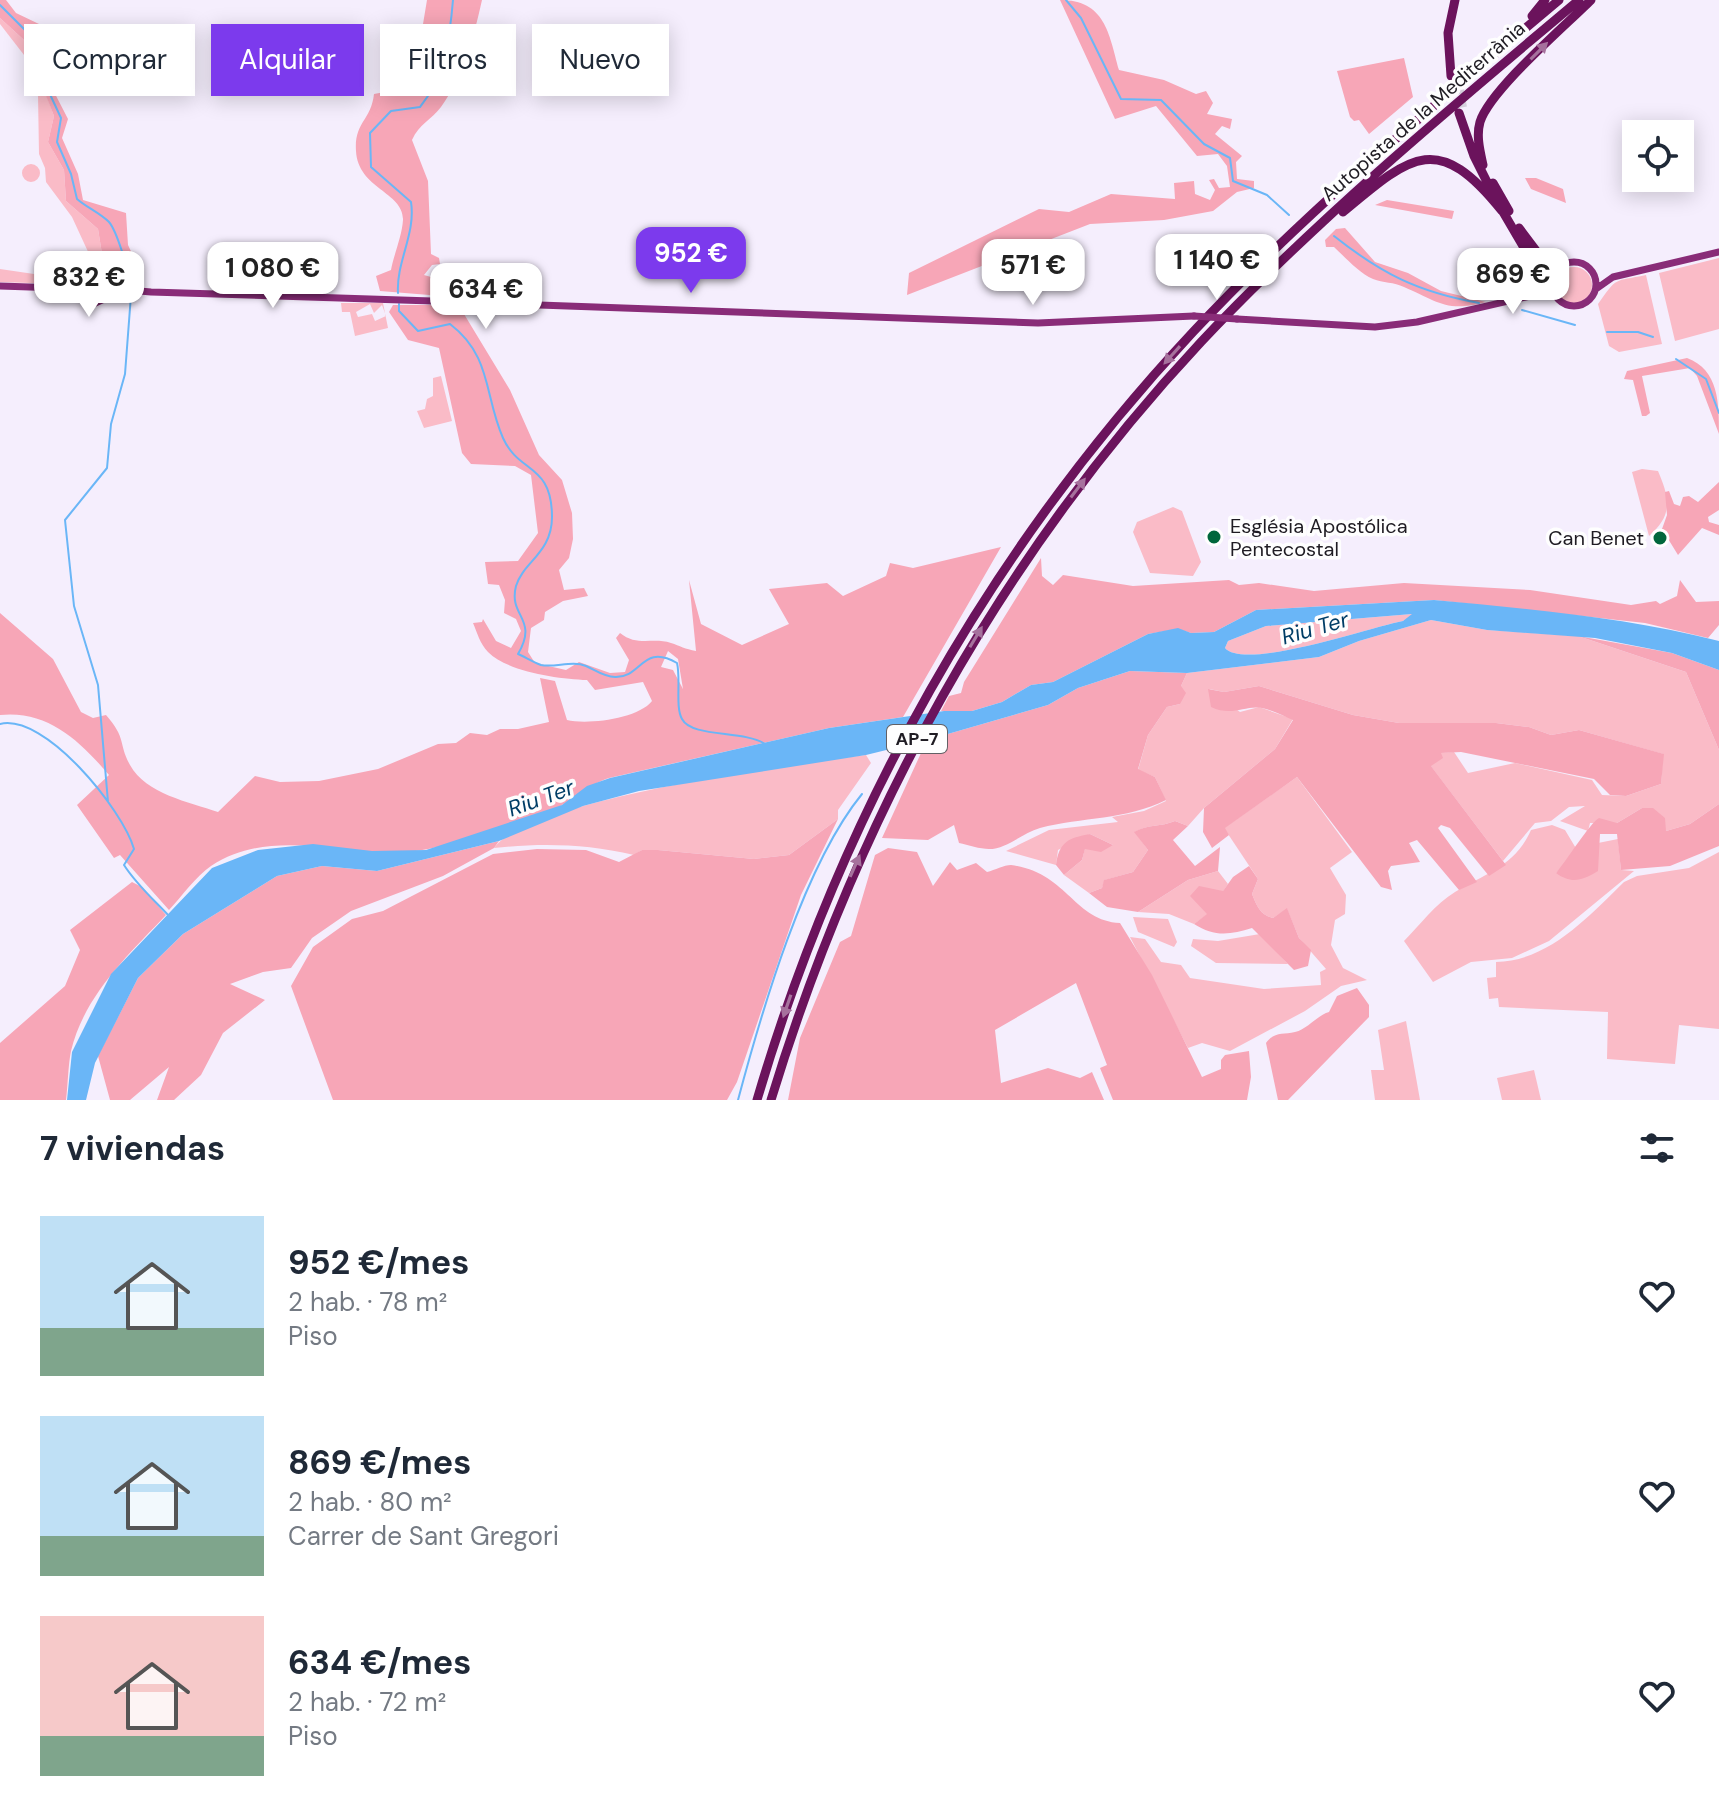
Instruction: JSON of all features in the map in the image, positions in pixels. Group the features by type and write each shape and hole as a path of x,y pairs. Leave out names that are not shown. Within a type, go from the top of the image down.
{"highway":[{"path":"1453,74 1448,33 1457,0"},
{"path":"1478,68 1545,0"},
{"name":"Autopista de la Mediterrània","path":"757,1100 813,932 861,822 906,732 966,627 1020,546 1109,427 1201,324 1341,187 1559,0"},
{"name":"Autopista de la Mediterrània","path":"771,1100 826,939 864,848 918,737 967,652 1032,551 1159,389 1233,309 1387,164 1579,0"},
{"path":"1483,165 1478,132 1484,114 1524,66 1591,0"},
{"path":"1553,281 1523,246 1502,211 1474,156 1461,111 1483,165 1530,244 1540,256 1562,266"},
{"path":"1306,239 1373,188 1424,158 1455,164 1470,175 1502,211"}],"main road":[{"path":"1539,294 1553,281 1562,266 1579,263 1593,274 1613,277 1719,252"},
{"path":"59,288 95,274 106,283 124,290 463,302 486,291 511,304 1038,323 1194,316 1350,327 1390,326 1539,294 1556,296"},
{"path":"1593,274 1596,289"},
{"path":"1553,281 1556,296 1564,304 1579,306 1590,300 1596,289 1613,277"},
{"path":"79,295 80,280"},
{"path":"105,298 106,283"},
{"path":"0,286 59,288 93,304 124,290"},
{"path":"475,298 475,308"},
{"path":"497,298 497,309"},
{"path":"463,302 486,315 511,304"}],"shaded area":[{"path":"0,0 6,0 16,13 39,24 24,24 24,40 0,18"},
{"path":"427,0 482,0 476,24 423,24"},
{"path":"1060,0 1075,1 1096,12 1108,32 1119,70 1164,80 1196,94 1206,91 1213,103 1207,114 1232,119 1230,129 1222,126 1215,134 1242,156 1236,162 1237,179 1254,181 1254,188 1237,192 1213,211 1164,220 1090,224 907,295 909,273 1039,209 1069,212 1111,194 1175,199 1174,183 1194,181 1195,194 1210,200 1215,190 1209,180 1214,179 1219,188 1230,187 1227,166 1218,154 1197,156 1156,106 1115,119"},
{"path":"0,18 24,40 24,55 0,24"},
{"path":"1404,58 1413,97 1369,134 1359,120 1354,121 1350,117 1337,71"},
{"path":"374,94 448,96 412,140 428,181 431,254 439,258 440,264 432,265 424,275 452,283 454,297 380,291 376,276 391,270 403,220 396,203 364,174 356,151 360,127 370,110"},
{"path":"38,96 47,96 54,116 48,142 64,170 66,201 98,229 103,260 120,288 96,269 72,217 46,182 45,168 39,154"},
{"path":"46,96 56,96 68,119 62,138 78,174 83,200 126,213 128,245 140,270 140,282 113,279 103,260 98,229 66,201 64,170 48,142 54,116"},
{"path":"27,164 35,164 40,173 38,180 27,182 22,177 22,169"},
{"path":"1525,178 1536,178 1563,189 1566,203 1531,189"},
{"path":"1387,200 1454,211 1452,219 1375,205"},
{"path":"1345,228 1375,262 1408,273 1441,291 1486,302 1451,306 1400,285 1368,276 1334,247 1326,247 1325,240 1336,229"},
{"path":"1719,258 1719,329 1675,341 1659,273"},
{"path":"77,263 81,265 78,276 60,284 0,282 0,269 34,274"},
{"path":"1574,267 1587,272 1592,285 1587,298 1574,303 1561,298 1556,285 1561,272"},
{"path":"1646,275 1662,344 1619,352 1609,346 1598,304 1617,282"},
{"path":"92,278 100,281 103,289 100,297 92,300 84,297 81,289 84,281"},
{"path":"341,303 383,303 385,314 382,305 374,313 370,304 356,312 358,317 372,314 375,321 386,316 388,328 355,336 350,312 342,312"},
{"path":"393,305 431,305 440,313 464,314 510,390 539,455 562,480 572,513 573,539 569,558 559,570 564,590 584,588 588,596 563,601 545,612 544,620 531,628 528,652 535,663 566,670 579,662 610,673 625,672 629,660 616,638 620,633 633,640 664,641 696,651 689,580 701,624 742,645 789,624 769,589 827,583 843,596 886,576 890,563 913,568 1001,547 903,717 829,728 609,778 562,805 515,826 428,849 374,852 290,845 237,853 205,870 169,910 120,855 114,858 77,805 109,775 62,730 33,717 0,715 0,613 53,659 81,712 93,718 106,715 117,730 126,758 137,775 169,796 218,812 255,776 280,782 319,781 378,769 438,744 456,743 470,733 487,735 500,729 518,729 549,722 540,678 555,681 567,720 587,722 612,719 636,712 652,701 643,682 595,690 587,680 549,676 508,665 483,645 473,623 482,622 483,619 496,641 511,648 521,631 516,619 504,613 505,600 499,585 488,584 485,562 518,561 538,533 531,475 515,466 471,464 462,453 439,348 408,340 389,312","holes":["668,651 678,659 683,689 673,670 661,667"]},
{"path":"1687,358 1698,363 1711,379 1717,399 1719,434 1697,376 1690,368 1642,376 1650,413 1646,416 1642,416 1633,380 1624,379 1627,371"},
{"path":"441,376 452,421 424,428 417,411 425,409 427,399 433,396 433,378"},
{"path":"1642,469 1658,471 1667,498 1666,514 1649,536 1632,472"},
{"path":"1719,482 1719,510 1708,517 1709,522 1719,525 1719,535 1702,528 1678,555 1662,529 1667,515 1665,492 1669,491 1674,504 1680,506 1683,497 1689,496 1698,502"},
{"path":"1173,507 1182,511 1201,562 1193,576 1150,573 1133,532 1137,522"},
{"path":"1041,558 1042,576 1053,585 1063,575 1133,586 1229,580 1239,585 1259,583 1314,591 1404,583 1530,590 1631,605 1656,601 1660,604 1677,596 1680,580 1696,602 1719,601 1719,625 1708,638 1645,623 1434,600 1256,610 1214,632 1191,633 1178,629 1148,634 1053,682 1031,685 1002,702 972,711 941,711 949,696 961,693 964,682"},
{"path":"1415,615 1403,621 1282,651 1237,654 1225,648 1228,641 1266,626"},
{"path":"1431,620 1487,630 1578,636 1686,672 1719,750 1719,804 1690,824 1666,831 1642,808 1617,823 1590,823 1588,831 1560,821 1585,806 1569,807 1551,821 1535,823 1503,861 1430,765 1441,753 1454,752 1468,773 1515,763 1592,780 1602,795 1626,796 1661,784 1663,754 1579,730 1551,735 1529,727 1496,723 1399,723 1353,715 1259,686 1224,692 1209,689 1240,712 1259,707 1293,719 1275,749 1204,808 1188,826 1175,821 1135,832 1148,850 1133,872 1105,880 1102,888 1089,893 1064,875 1082,860 1085,848 1113,845 1090,834 1058,850 1056,865 1006,851 1049,830 1118,822 1112,817 1144,811 1166,801 1155,777 1138,770 1148,735 1167,707 1180,704 1181,686 1187,673 1319,657 1359,641"},
{"path":"1578,636 1672,653 1719,670 1719,750 1686,672"},
{"path":"1130,671 1187,673 1181,686 1186,693 1180,704 1167,707 1148,735 1138,769 1155,777 1166,800 1120,815 1040,828 1008,844 989,849 959,843 954,825 928,840 882,838 927,740 1048,705 1078,688"},
{"path":"1259,686 1353,715 1399,723 1496,723 1529,727 1551,735 1579,730 1664,754 1661,784 1626,796 1610,795 1594,779 1461,752 1441,753 1443,758 1431,766 1506,865 1489,876 1450,828 1441,825 1438,828 1477,882 1459,890 1417,840 1409,843 1420,862 1391,866 1388,871 1392,890 1381,887 1297,777 1225,828 1229,835 1212,848 1203,832 1204,808 1275,749 1293,720 1262,708 1219,710 1211,707 1208,689 1224,692"},
{"path":"866,755 871,763 838,810 838,819 789,855 754,859 658,850 642,850 634,855 564,846 494,848 517,830 609,799 728,775"},
{"path":"1297,777 1352,852 1330,868 1346,895 1345,914 1335,920 1331,945 1343,968 1367,980 1341,986 1305,1011 1230,1051 1202,1043 1188,1048 1130,937 1145,939 1161,962 1181,965 1190,978 1264,989 1321,985 1320,972 1326,969 1299,938 1287,909 1273,918 1260,909 1252,894 1258,879 1224,828"},
{"path":"1719,804 1719,846 1670,866 1621,870 1617,834 1600,834 1598,871 1577,880 1556,873 1599,818 1617,823 1642,808 1653,808 1665,818 1666,831 1690,824"},
{"path":"838,819 801,895 737,1082 727,1100 333,1100 291,986 313,947 352,919 383,911 493,854 537,849 586,850 619,862 642,850 658,850 754,859 789,855"},
{"path":"1175,821 1188,826 1173,840 1195,866 1220,847 1218,871 1188,880 1138,912 1107,907 1089,893 1102,888 1104,880 1133,872 1148,850 1134,832"},
{"path":"1552,825 1565,830 1577,850 1556,873 1597,871 1598,843 1618,839 1621,870 1634,871 1549,941 1512,958 1471,962 1433,982 1404,941 1448,897 1508,860 1531,830"},
{"path":"1090,834 1113,845 1101,852 1085,849 1082,860 1064,875 1056,865 1062,846 1076,837"},
{"path":"499,841 494,848 443,876 351,911 312,938 291,968 263,972 230,984 265,1000 223,1033 201,1075 174,1100 157,1100 169,1067 130,1100 110,1100 98,1056 138,978 183,934 277,876 322,866 377,871"},
{"path":"888,848 917,852 933,886 950,862 957,870 976,863 987,872 1011,865 1030,869 1058,886 1091,914 1120,923 1152,975 1202,1077 1221,1069 1221,1060 1225,1055 1249,1051 1251,1077 1247,1100 1113,1100 1100,1068 1107,1065 1076,983 995,1030 1001,1083 1048,1068 1080,1078 1092,1072 1104,1100 788,1100 800,1038 840,942 851,936 875,855"},
{"path":"1719,852 1719,1029 1679,1025 1675,1064 1607,1059 1608,1012 1499,1007 1498,998 1489,999 1487,978 1496,977 1496,962 1515,960 1551,945 1582,922 1624,882 1637,876 1689,868"},
{"path":"1249,866 1258,879 1252,894 1257,906 1273,918 1287,908 1299,938 1311,950 1308,966 1294,970 1252,928 1222,934 1194,924 1207,914 1190,896 1199,886 1223,891 1233,877"},
{"path":"1218,871 1228,884 1208,914 1194,924 1169,914 1138,912 1188,880"},
{"path":"132,882 142,887 166,915 109,977 86,1012 71,1051 66,1100 0,1100 0,1043 65,986 80,950 70,930"},
{"path":"1133,917 1168,919 1177,942 1174,947 1138,932"},
{"path":"1260,934 1288,964 1216,963 1191,946 1193,939 1218,941"},
{"path":"1357,988 1369,1005 1369,1017 1288,1100 1278,1100 1266,1043 1276,1035 1304,1028 1329,1012 1337,996"},
{"path":"1406,1021 1420,1100 1375,1100 1371,1070 1384,1070 1378,1030"},
{"path":"1534,1070 1541,1100 1502,1100 1497,1078"}],"water":[{"path":"1434,600 1577,615 1719,641 1719,670 1672,653 1595,638 1487,630 1431,620 1359,641 1319,657 1187,673 1130,671 1078,688 1048,705 927,740 866,755 639,791 583,806 499,841 377,871 322,866 277,876 183,934 138,978 95,1063 86,1100 67,1100 72,1052 111,974 212,868 258,850 313,844 372,851 426,850 562,805 587,786 610,778 829,728 944,711 972,711 1002,702 1031,685 1053,682 1148,634 1178,628 1191,633 1214,632 1256,610","holes":["1412,614 1403,621 1282,651 1237,654 1225,648 1228,641 1266,626"]}],"waterway":[{"path":"398,293 411,225 411,202 371,167 370,133 391,111 420,107 428,96 444,56 453,0"},
{"path":"1066,0 1081,18 1121,99 1161,100 1204,144 1230,158 1233,181 1267,195 1289,215"},
{"path":"0,5 29,34 39,51 48,90 61,118 57,142 71,174 77,199 109,222 131,283"},
{"path":"1334,236 1368,261 1402,280 1457,299 1479,303"},
{"path":"108,802 98,685 74,606 65,520 107,468 111,424 125,374 131,295"},
{"path":"399,304 399,311 418,331 450,324 464,336 480,363 503,438 517,458 534,471 547,487 551,500 551,529 516,586 516,605 525,633 518,654 541,665 581,664 603,675 615,677 624,676 649,659 665,658 677,663 680,714 688,725 765,744"},
{"path":"1522,310 1575,325"},
{"path":"1607,332 1638,332 1653,337"},
{"path":"1676,359 1706,379 1719,413"},
{"path":"0,724 18,725 38,733 59,748 99,789 115,811 134,849 124,865 169,916"},
{"path":"738,1100 772,982 804,898 841,824 862,794"}],"tunnel":[{"path":"1456,72 1463,110"}],"place":[{"name":"Església Apostólica Pentecostal","path":"1214,537"},
{"name":"Can Benet","path":"1660,538"}],"water label":[{"name":"Riu Ter","path":"1315,628"},
{"name":"Riu Ter","path":"541,798"}]}
